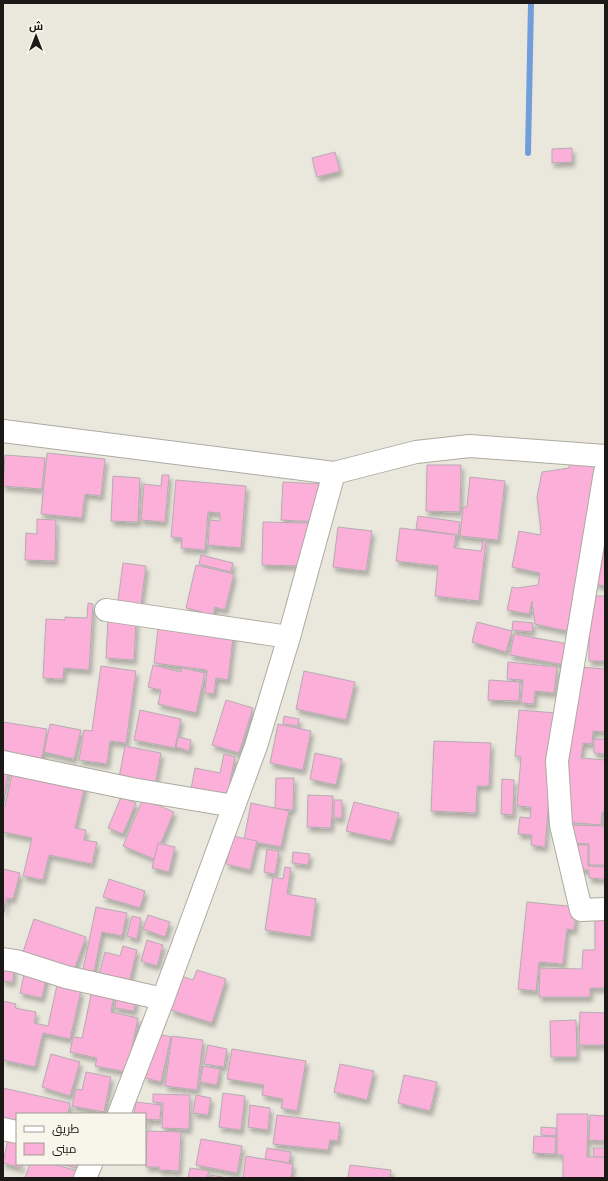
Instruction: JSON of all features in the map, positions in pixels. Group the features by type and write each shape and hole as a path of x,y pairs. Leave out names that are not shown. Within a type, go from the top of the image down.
{"street":[{"path":"3,431 334,473 416,452 470,446 605,456"},
{"path":"605,472 557,761 561,825 582,910 605,909"},
{"path":"119,1113 163,1000 256,746 289,637 334,473"},
{"path":"106,610 289,637"},
{"path":"3,762 132,789 234,806"},
{"path":"3,959 16,961 66,977 163,1000"},
{"path":"3,1129 16,1132"},
{"path":"85,1178 91,1165"}],"building":[{"path":"572,148 572,162 552,163 552,149"},
{"path":"335,152 340,171 317,177 312,158"},
{"path":"47,453 105,459 101,496 85,494 82,518 41,514"},
{"path":"5,455 45,458 42,489 3,486"},
{"path":"571,456 597,462 567,631 535,624 532,601 529,614 507,610 512,587 517,588 538,585 540,573 512,567 519,531 540,535 541,531 537,497 542,472 569,468"},
{"path":"427,465 461,465 460,512 426,511"},
{"path":"162,475 169,475 165,522 141,520 144,484 161,486"},
{"path":"113,476 140,478 138,522 111,521"},
{"path":"470,477 505,481 498,540 460,536 463,507 467,507"},
{"path":"176,480 246,486 241,548 208,545 210,520 220,521 220,513 208,512 205,550 181,548 182,538 171,537"},
{"path":"283,482 321,484 319,522 281,520"},
{"path":"418,516 460,522 458,535 416,529"},
{"path":"37,519 56,520 55,561 25,560 26,533 37,534"},
{"path":"263,522 308,523 306,566 262,565"},
{"path":"338,527 372,531 366,571 333,567"},
{"path":"400,528 456,535 454,548 481,551 483,541 486,541 479,601 435,596 438,566 396,561"},
{"path":"605,531 605,586 595,584"},
{"path":"201,555 233,563 231,572 199,564"},
{"path":"123,563 146,566 141,604 118,601"},
{"path":"196,565 234,574 225,610 215,607 211,623 200,620 202,612 186,608"},
{"path":"589,596 605,596 605,661 589,661"},
{"path":"88,603 93,604 89,670 64,668 63,679 43,678 46,619 65,620 65,617 87,618"},
{"path":"108,620 136,621 134,660 106,658"},
{"path":"159,621 234,630 228,680 216,678 214,694 205,693 207,670 154,663"},
{"path":"513,621 533,623 532,632 512,630"},
{"path":"477,622 512,631 506,652 472,642"},
{"path":"514,634 569,644 565,665 510,655"},
{"path":"508,662 557,667 554,693 535,691 534,704 521,703 523,680 507,679"},
{"path":"153,665 181,672 182,668 205,673 196,713 158,704 161,690 148,687"},
{"path":"101,666 136,671 126,743 110,741 107,764 79,760 84,730 92,731"},
{"path":"580,667 605,669 605,732 593,731 592,744 583,743 581,758 605,760 605,812 602,812 601,825 564,822 573,699"},
{"path":"304,671 355,682 346,720 296,709"},
{"path":"489,680 520,682 519,701 488,700"},
{"path":"226,700 253,708 239,753 212,745"},
{"path":"140,710 181,719 175,748 134,740"},
{"path":"519,710 556,713 545,847 531,845 532,835 518,834 520,817 530,818 531,807 517,806 521,757 515,756"},
{"path":"284,716 299,719 298,726 283,724"},
{"path":"3,722 47,729 41,764 6,759 8,751 3,750"},
{"path":"50,724 81,730 74,759 44,752"},
{"path":"278,724 311,731 303,770 270,763"},
{"path":"178,737 191,740 189,751 176,747"},
{"path":"594,739 605,739 605,754 594,753"},
{"path":"434,741 491,743 489,786 477,786 476,813 431,811"},
{"path":"125,746 161,753 154,790 118,783"},
{"path":"315,753 342,759 336,785 310,779"},
{"path":"224,754 235,757 226,802 190,795 195,768 220,773"},
{"path":"3,763 9,764 4,802 3,802"},
{"path":"13,770 85,786 75,828 86,830 84,840 97,842 92,864 49,855 43,880 23,876 32,838 3,832 3,806 5,806"},
{"path":"276,778 294,778 293,810 275,809"},
{"path":"502,779 514,780 513,815 501,814"},
{"path":"308,795 333,796 331,828 307,827"},
{"path":"121,797 136,803 123,834 108,828"},
{"path":"143,799 174,812 154,859 123,846"},
{"path":"334,800 342,800 342,818 334,818"},
{"path":"354,802 399,813 391,841 346,831"},
{"path":"251,803 289,811 281,847 244,840"},
{"path":"604,816 605,865 589,865 589,844 570,843 571,825 604,826"},
{"path":"233,836 257,841 250,870 226,864"},
{"path":"158,843 175,847 169,872 152,868"},
{"path":"572,845 588,845 588,866 605,867 605,879 589,878 589,870 572,869"},
{"path":"267,849 279,851 275,874 264,872"},
{"path":"293,852 310,854 308,865 292,863"},
{"path":"285,867 291,868 287,894 316,899 311,937 265,930 273,877 283,879"},
{"path":"3,869 20,873 13,899 7,898 4,912"},
{"path":"109,879 145,891 140,908 103,897"},
{"path":"527,902 577,907 574,930 567,929 563,964 539,962 536,991 518,989"},
{"path":"96,907 127,913 122,936 102,932 94,972 83,970"},
{"path":"148,915 170,922 165,937 143,929"},
{"path":"595,915 605,915 605,988 590,988 590,997 539,997 540,968 582,969 583,950 595,950"},
{"path":"132,916 141,918 137,939 127,936"},
{"path":"34,919 86,937 73,973 22,955"},
{"path":"147,940 163,945 157,966 141,961"},
{"path":"123,946 137,950 127,991 97,983 105,952 120,956"},
{"path":"3,966 14,967 13,982 3,981"},
{"path":"25,970 47,975 42,998 20,993"},
{"path":"197,970 226,979 212,1023 171,1010 181,976 193,980"},
{"path":"57,985 81,991 70,1039 43,1033 35,1067 3,1060 3,1001 16,1004 15,1008 36,1012 34,1023 48,1026"},
{"path":"92,990 114,994 111,1012 138,1018 127,1072 95,1066 97,1058 70,1052 73,1037 82,1038"},
{"path":"116,996 136,999 134,1011 115,1008"},
{"path":"580,1012 605,1013 605,1045 579,1045"},
{"path":"576,1020 577,1057 551,1057 550,1021"},
{"path":"154,1033 171,1037 161,1082 145,1078"},
{"path":"172,1036 203,1040 197,1090 165,1086"},
{"path":"208,1045 227,1049 224,1067 204,1064"},
{"path":"232,1049 306,1061 297,1111 281,1108 283,1099 262,1095 264,1085 227,1079"},
{"path":"51,1054 80,1062 70,1096 42,1087"},
{"path":"340,1064 374,1071 367,1100 334,1092"},
{"path":"203,1066 220,1069 217,1085 200,1082"},
{"path":"86,1072 111,1077 104,1112 72,1106 76,1089 82,1090"},
{"path":"404,1075 437,1082 430,1111 398,1103"},
{"path":"3,1088 70,1103 68,1113 16,1113 16,1130 3,1126"},
{"path":"223,1093 245,1096 241,1130 219,1127"},
{"path":"153,1094 190,1095 189,1129 162,1128 163,1103 153,1102"},
{"path":"196,1095 211,1098 208,1115 193,1113"},
{"path":"136,1102 161,1105 160,1120 146,1119 146,1113 134,1113"},
{"path":"250,1105 270,1108 268,1130 248,1127"},
{"path":"557,1114 588,1114 587,1157 605,1157 605,1178 563,1178 563,1155 557,1155"},
{"path":"277,1115 340,1123 338,1141 330,1140 328,1150 273,1144"},
{"path":"590,1115 605,1116 605,1141 589,1140"},
{"path":"541,1127 556,1128 556,1136 541,1135"},
{"path":"147,1131 181,1132 179,1171 159,1170 159,1167 146,1167"},
{"path":"9,1134 16,1137 16,1165 22,1165 22,1168 3,1163"},
{"path":"534,1136 556,1137 555,1154 533,1153"},
{"path":"201,1139 242,1146 237,1173 196,1165"},
{"path":"267,1148 291,1152 289,1163 265,1159"},
{"path":"593,1148 605,1148 605,1157 594,1157"},
{"path":"246,1156 293,1164 291,1178 243,1178"},
{"path":"30,1165 57,1165 77,1171 75,1178 25,1178"},
{"path":"65,1165 78,1165 77,1168"},
{"path":"350,1165 391,1170 390,1178 348,1178"},
{"path":"190,1168 209,1171 207,1178 188,1178"},
{"path":"211,1175 228,1178 210,1178"}],"waterway":[{"path":"528,153 531,3"}]}
